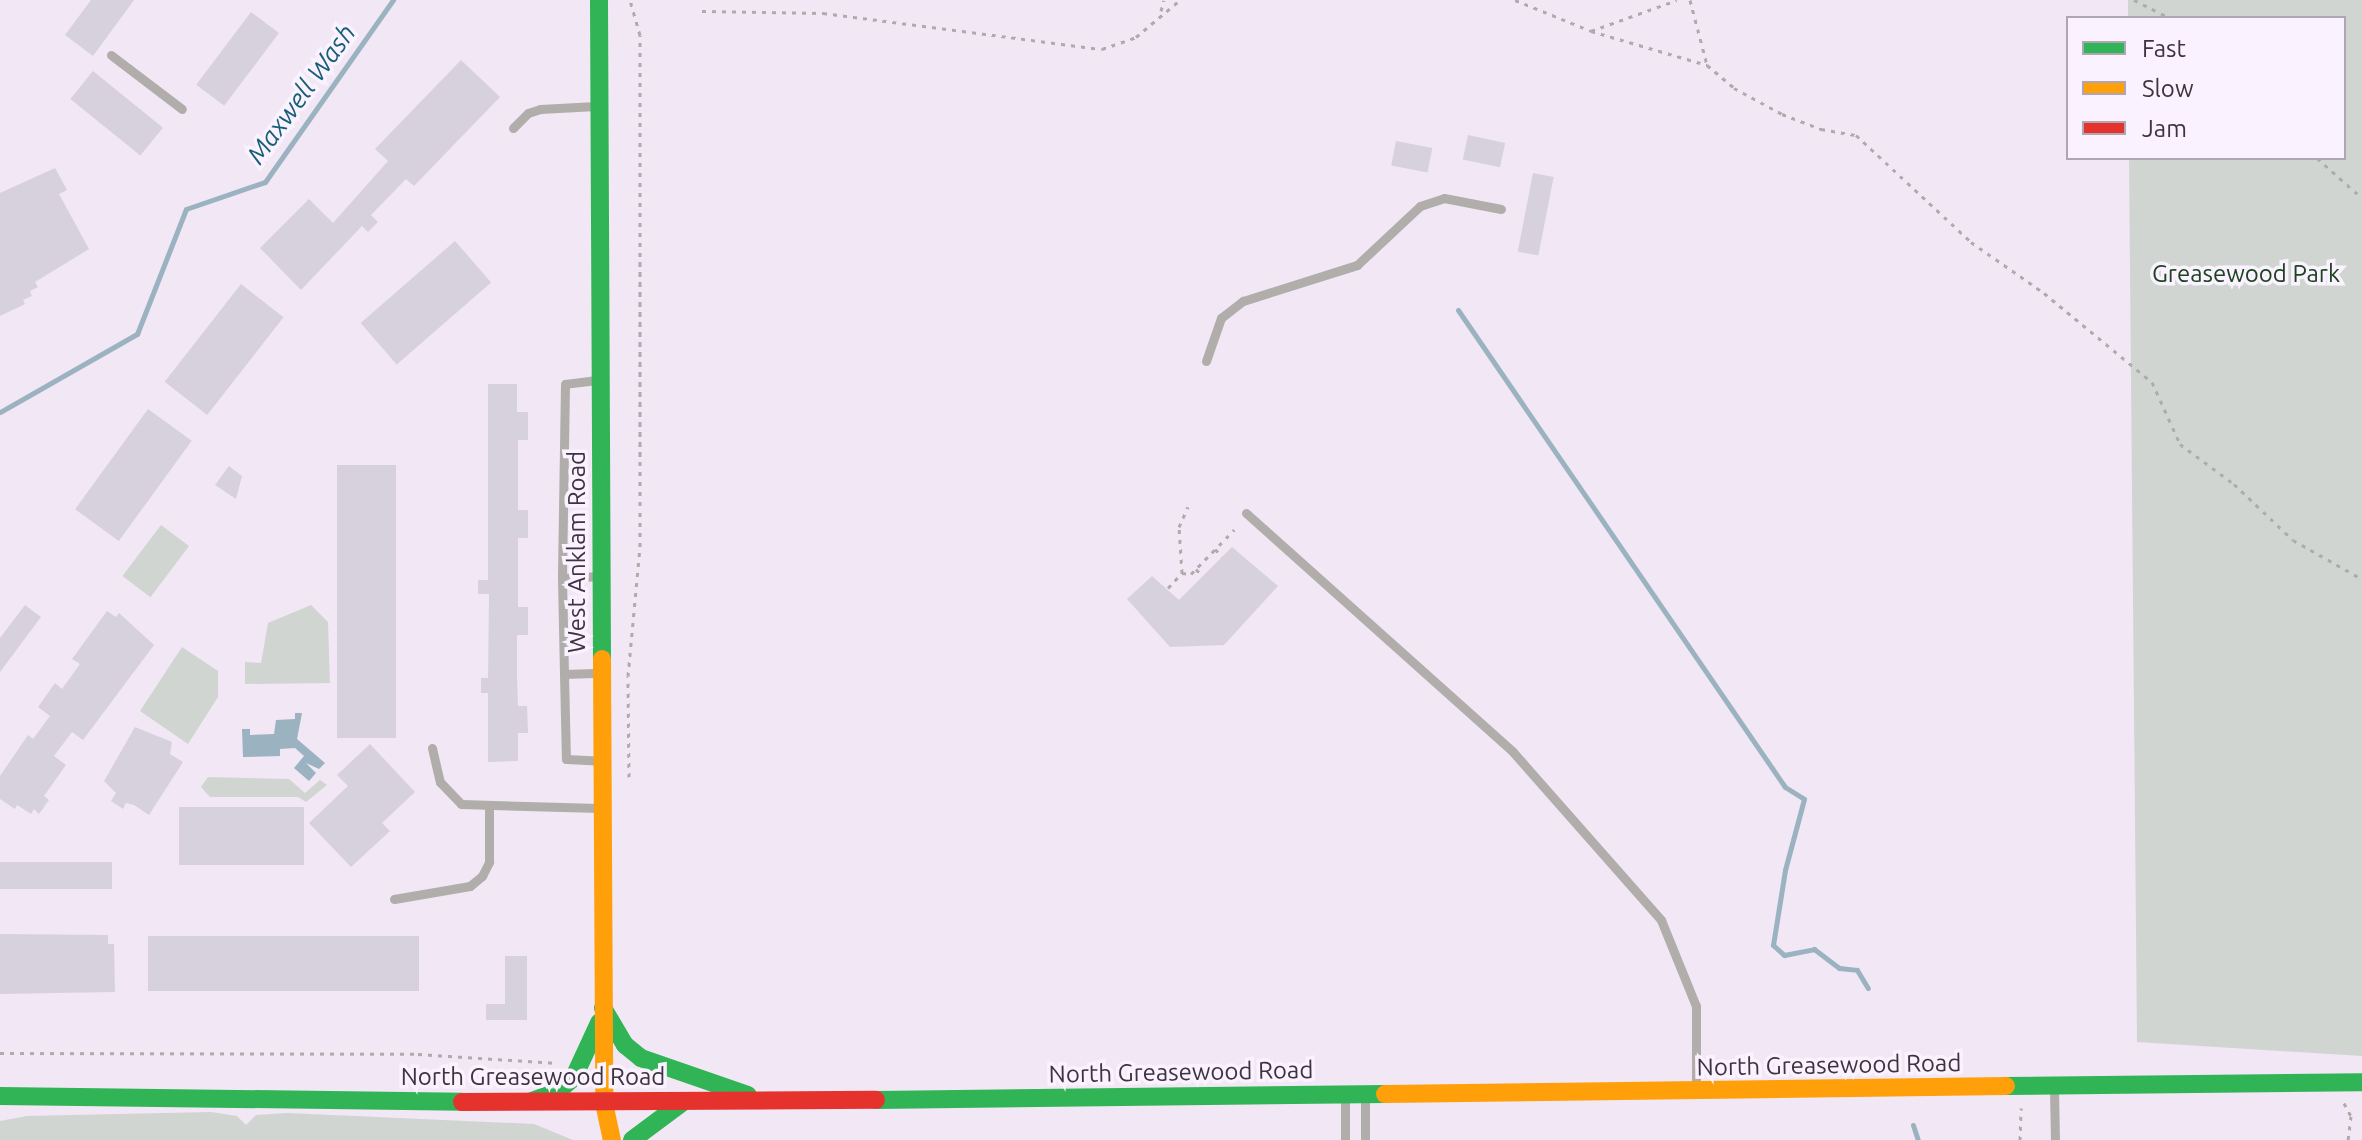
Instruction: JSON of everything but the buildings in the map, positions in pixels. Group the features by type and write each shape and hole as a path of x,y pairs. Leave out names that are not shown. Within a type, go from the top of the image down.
{"main road":[{"name":"West Anklam Road","path":"599,0 604,1103 612,1140"},
{"path":"603,1008 625,1045 641,1058 767,1101"},
{"path":"527,1103 557,1092 574,1077 603,1008"},
{"name":"North Greasewood Road","path":"0,1096 604,1103 2353,1082"},
{"path":"632,1140 683,1102"},
{"name":"West Anklam Road","path":"594,1140 604,1103"}],"lane":[{"path":"111,55 182,109"},
{"path":"513,128 528,113 540,109 600,106"},
{"path":"1206,361 1221,318 1243,301 1357,265 1420,206 1444,198 1501,209"},
{"path":"601,380 565,384 562,578 566,759 602,761"},
{"path":"1246,513 1513,752 1661,920 1696,1006 1696,1090"},
{"path":"562,578 602,576"},
{"path":"564,674 602,673"},
{"path":"432,748 433,765 450,794 461,804 602,808"},
{"path":"394,899 470,886 482,876 489,862 489,807"},
{"path":"2054,1086 2055,1140"},
{"path":"1345,1094 1345,1140"},
{"path":"1365,1094 1365,1140"}],"path":[{"path":"629,777 628,676 640,546 640,35 630,0"},
{"path":"1161,11 1164,0"},
{"path":"702,11 823,13 1102,49 1136,37 1161,11 1180,0"},
{"path":"1515,0 1591,31 1707,65 1734,88 1782,114 1821,129 1856,135 1971,242 2044,293 2152,382 2180,444 2234,484 2293,540 2362,579"},
{"path":"1591,31 1677,0"},
{"path":"1690,0 1707,65"},
{"path":"2134,0 2166,16"},
{"path":"2319,160 2362,198"},
{"path":"1182,573 1179,527 1188,507"},
{"path":"1168,588 1182,573 1196,569 1234,530"},
{"path":"1215,549 1222,556"},
{"path":"1196,569 1202,576"},
{"path":"0,1053 418,1054 566,1063"},
{"path":"2348,1140 2351,1116 2344,1107 2353,1082"},
{"path":"2020,1140 2023,1086"}],"green space":[{"name":"Greasewood Park","path":"2128,0 2362,0 2362,1056 2137,1042 2129,160 2346,160 2346,16 2128,16"},
{"path":"161,525 189,546 150,597 122,576"},
{"path":"311,605 328,622 330,683 245,684 245,662 261,663 268,623"},
{"path":"182,647 218,671 218,697 188,744 140,711"},
{"path":"208,777 289,779 305,793 320,780 327,785 306,802 298,797 210,797 201,787"},
{"path":"211,1112 237,1116 246,1125 256,1115 287,1113 534,1124 573,1140 0,1140 0,1121 27,1116"}],"water":[{"path":"295,713 302,713 297,739 325,763 319,769 306,763 316,773 309,781 294,768 304,756 295,748 280,749 280,756 243,757 242,729 250,729 250,735 274,734 276,720 295,719"}],"waterway":[{"name":"Maxwell Wash","path":"0,412 137,334 186,209 265,182 393,0"},
{"path":"1458,310 1785,787 1804,799 1785,870 1773,945 1784,955 1814,949 1839,968 1857,970 1868,988"},
{"path":"1913,1125 1918,1140"}],"traffic: fast":[{"path":"599,0 602,659"},
{"path":"603,1008 625,1045 641,1058 748,1095"},
{"path":"532,1101 557,1092 574,1077 599,1023"},
{"path":"2006,1086 2362,1082"},
{"path":"876,1100 1385,1094"},
{"path":"0,1096 462,1102"},
{"path":"632,1140 683,1102"}],"traffic: slow":[{"path":"602,659 604,1103 612,1140"},
{"path":"1385,1094 2006,1086"}],"traffic: jam":[{"path":"462,1102 876,1100"}]}
